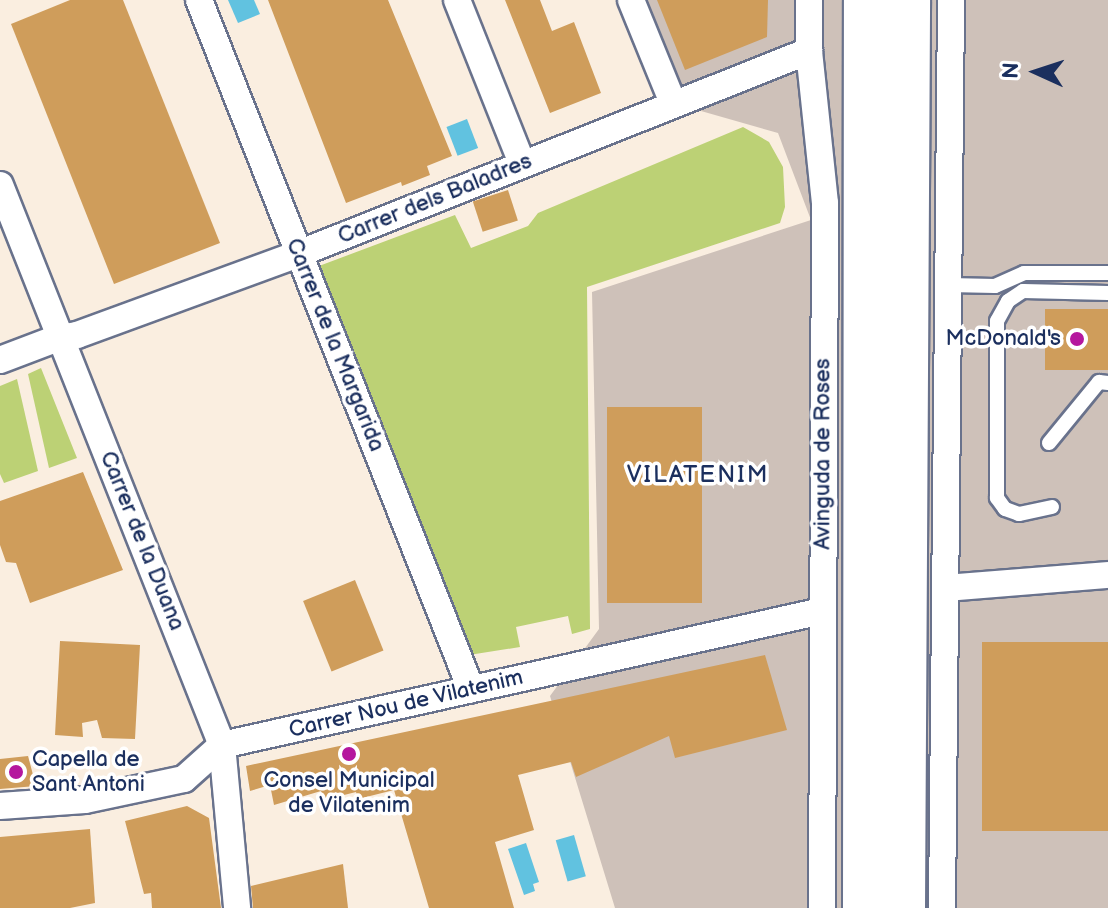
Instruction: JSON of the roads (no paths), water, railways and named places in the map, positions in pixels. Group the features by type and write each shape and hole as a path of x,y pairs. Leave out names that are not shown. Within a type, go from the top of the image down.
{"highway":[{"path":"865,908 866,0"},
{"path":"903,908 908,0"}],"street":[{"name":"Carrer de la Margarida","path":"199,0 471,689"},
{"path":"457,0 522,163"},
{"path":"631,0 673,103"},
{"name":"Avinguda de Roses","path":"809,0 809,51 825,203 822,908"},
{"path":"942,908 951,0"},
{"name":"Carrer dels Baladres","path":"0,360 298,254 809,51"},
{"name":"Carrer de la Duana","path":"0,185 58,338 222,745 237,908"},
{"path":"946,588 1108,575"},
{"name":"Carrer Nou de Vilatenim","path":"0,806 85,800 184,779 222,745 822,611"}],"lane":[{"path":"949,285 995,286 1024,273 1108,273"},
{"path":"1052,507 1019,514 1005,509 997,498 997,321 1008,301 1023,291 1108,293"},
{"path":"1049,443 1099,382 1108,383"}],"water":[{"path":"228,0 254,0 260,14 238,23"},
{"path":"467,119 478,148 458,156 446,127"},
{"path":"574,835 586,876 568,882 556,840"},
{"path":"526,843 539,882 533,884 535,891 524,895 508,849"}],"place":[{"name":"McDonald's","path":"1077,339"},
{"name":"Consel Municipal de Vilatenim","path":"349,754"},
{"name":"Capella de Sant Antoni","path":"16,772"}],"district":[{"name":"VILATENIM","path":"698,475"}]}
